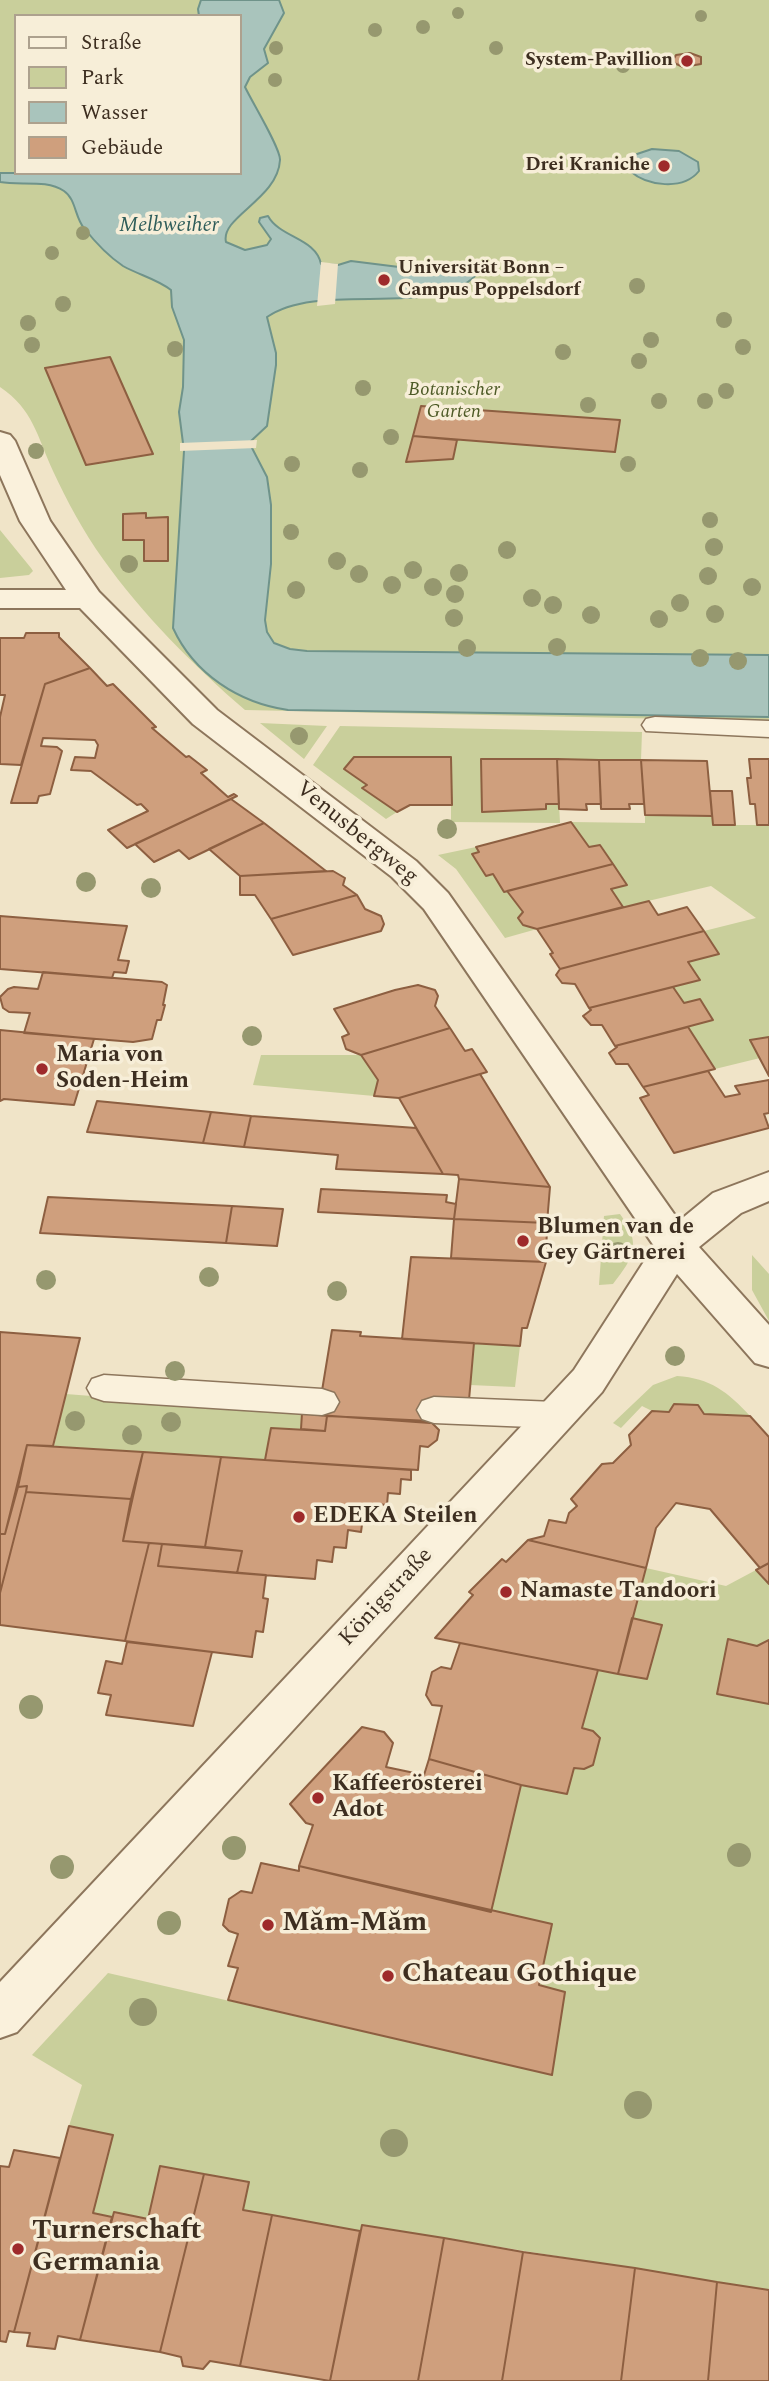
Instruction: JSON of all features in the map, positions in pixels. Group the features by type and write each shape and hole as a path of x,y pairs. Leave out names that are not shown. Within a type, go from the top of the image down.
{"street":[{"name":"Venusbergweg","path":"0,441 35,521 88,600 205,717 404,869 436,901 675,1246 769,1352"},
{"path":"0,599 88,600"},
{"name":"Königstraße","path":"0,2016 588,1381 675,1246 727,1203 769,1185"}],"lane":[{"path":"655,725 769,729"},
{"path":"104,1388 322,1402"},
{"path":"434,1410 555,1415"}],"green space":[{"name":"Botanischer Garten","path":"0,0 769,0 769,721 245,710 170,639 118,579 76,516 27,414 11,395 0,387"},
{"path":"0,530 33,571 29,575 0,578"},
{"path":"260,723 327,726 304,759"},
{"path":"340,726 642,732 641,760 481,759 482,812 546,809 546,804 559,804 560,823 451,822 451,757 354,757 344,769 367,785 363,789 397,812 386,819 313,765"},
{"path":"645,815 712,816 713,825 769,825 769,1037 751,1040 760,1058 715,1069 688,1027 713,1020 700,999 684,1003 673,987 700,980 688,962 718,954 704,931 756,918 711,886 623,907 611,889 626,884 601,845 589,847 571,822 645,823"},
{"path":"476,847 479,852 472,854 486,876 493,874 504,892 507,891 537,929 505,938 456,869 438,855"},
{"path":"261,1055 361,1055 378,1080 374,1096 253,1085"},
{"path":"620,1214 631,1234 633,1250 613,1284 599,1285 604,1216"},
{"path":"752,1255 769,1274 769,1321 752,1290"},
{"path":"474,1343 520,1346 515,1387 470,1385"},
{"path":"677,1376 709,1383 734,1400 750,1416 704,1414 698,1405 675,1404 669,1412 652,1411 642,1406 621,1428 613,1423 653,1385"},
{"path":"66,1394 302,1413 301,1429 271,1428 265,1460 54,1446"},
{"path":"646,1568 726,1586 756,1570 769,1584 769,1640 757,1646 728,1639 717,1693 769,1704 769,2290 362,2225 360,2231 243,2210 248,2182 161,2166 148,2219 114,2212 112,2217 93,2213 113,2135 69,2126 82,2085 32,2055 108,1973 551,2075 565,1993 539,1985 552,1924 491,1912 521,1785 567,1794 574,1768 584,1769 593,1765 600,1738 593,1731 582,1728 598,1670 647,1679 661,1625 632,1618"}],"water":[{"name":"Melbweiher","path":"201,0 279,0 284,13 264,49 268,63 250,77 245,87 279,154 277,174 270,186 232,224 226,242 245,250 267,245 271,239 259,222 260,218 268,216 281,229 312,249 321,264 338,265 351,261 399,267 482,268 464,285 440,294 412,298 319,301 291,306 267,317 276,353 276,365 267,426 251,441 267,477 271,505 271,564 265,620 267,632 274,643 307,651 769,655 769,717 288,710 252,701 236,693 220,684 193,659 173,628 184,451 179,412 183,387 184,340 172,307 171,290 123,266 107,253 81,224 71,199 64,191 49,185 0,182 0,173 242,175 242,14 199,14"},
{"path":"652,149 679,151 698,162 699,171 684,182 665,184 646,180 630,171 628,162 637,154"}],"pier":[{"path":"321,262 338,264 335,304 317,306"},
{"path":"257,440 256,448 180,451 180,443"}],"building":[{"name":"System-Pavillion","path":"690,53 701,57 701,64 683,67 672,62 676,55"},
{"path":"110,357 153,454 86,465 45,368"},
{"path":"421,406 620,420 615,452 413,436"},
{"path":"413,436 457,440 453,459 406,462"},
{"path":"146,513 146,518 168,517 168,561 144,561 144,540 123,540 123,514"},
{"path":"26,633 59,633 59,637 90,668 45,684 21,765 0,764 0,717 5,695 0,695 0,638 24,638"},
{"path":"90,668 107,686 113,684 156,727 152,728 186,757 189,756 207,770 201,773 228,797 234,794 237,796 127,848 108,830 148,811 91,771 71,770 75,757 95,758 98,745 95,740 43,738 41,746 57,747 62,751 50,794 39,796 37,803 11,803 45,684"},
{"path":"354,757 451,757 452,805 410,805 397,812 362,788 367,785 344,769"},
{"path":"481,759 557,759 559,804 546,804 546,809 482,812"},
{"path":"557,759 599,760 601,804 586,804 587,810 559,809"},
{"path":"749,759 769,759 769,825 757,825 755,804 750,804 747,778 751,778"},
{"path":"599,760 641,760 644,804 629,804 630,809 601,809"},
{"path":"641,760 707,761 712,816 645,815"},
{"path":"710,791 732,791 735,825 713,825"},
{"path":"231,799 264,823 189,859 179,850 154,862 135,844"},
{"path":"571,822 589,847 600,845 613,864 504,892 493,874 486,876 472,854 479,852 476,847"},
{"path":"264,823 326,871 240,876 209,849"},
{"path":"613,864 627,885 611,889 623,907 537,929 523,925 518,918 523,912 507,891"},
{"path":"333,871 345,878 343,885 357,895 271,919 255,895 240,895 240,876"},
{"path":"357,895 365,909 381,916 384,924 381,931 293,955 271,919"},
{"path":"649,901 658,915 687,907 704,931 560,969 537,929"},
{"path":"0,916 127,926 118,960 129,961 126,973 114,972 112,978 0,969"},
{"path":"704,931 719,954 688,962 700,980 589,1008 575,984 562,983 556,975 560,969"},
{"path":"43,972 162,982 167,985 161,1020 157,1020 152,1039 133,1042 24,1033 30,1013 9,1012 3,1008 0,997 14,987 38,989"},
{"path":"418,985 435,990 438,996 435,1006 450,1028 361,1055 346,1049 342,1037 349,1034 334,1009"},
{"path":"673,987 684,1003 700,999 713,1020 615,1046 602,1025 591,1025 583,1016 591,1010 589,1008"},
{"path":"688,1027 715,1069 643,1087 628,1064 616,1064 609,1053 617,1047 615,1046"},
{"path":"450,1028 465,1051 472,1049 487,1072 399,1098 374,1096 378,1080 361,1055"},
{"name":"Maria von Soden-Heim","path":"0,1030 94,1039 74,1105 4,1099 0,1101"},
{"path":"769,1037 769,1076 750,1040"},
{"path":"708,1071 725,1097 740,1094 735,1086 769,1080 769,1113 764,1114 769,1128 674,1153 640,1098 649,1095 643,1087"},
{"path":"480,1074 550,1187 459,1179 458,1175 443,1174 399,1098"},
{"path":"97,1101 211,1112 203,1143 87,1132"},
{"path":"211,1112 251,1116 244,1147 203,1143"},
{"path":"251,1116 416,1128 443,1174 336,1169 338,1155 244,1147"},
{"path":"459,1179 550,1187 547,1223 454,1219"},
{"path":"321,1189 447,1195 446,1202 456,1204 454,1219 318,1212"},
{"path":"48,1197 232,1206 226,1243 40,1233"},
{"path":"232,1206 283,1209 277,1246 226,1243"},
{"path":"454,1219 547,1223 546,1262 451,1258"},
{"path":"411,1257 546,1262 527,1328 522,1328 520,1346 402,1339"},
{"path":"332,1330 361,1332 360,1336 474,1343 469,1400 435,1397 433,1421 430,1423 318,1415"},
{"path":"0,1332 80,1338 53,1446 27,1445 5,1534 0,1534"},
{"path":"674,1404 698,1405 704,1414 750,1416 769,1437 769,1563 760,1568 710,1509 676,1503 656,1528 646,1568 528,1540 544,1536 549,1520 566,1523 569,1513 577,1506 571,1499 602,1464 613,1463 631,1445 629,1435 652,1411 669,1412"},
{"path":"302,1413 327,1416 325,1431 301,1429"},
{"path":"327,1416 430,1421 439,1430 437,1440 428,1447 420,1446 418,1470 265,1460 271,1428 325,1431"},
{"path":"27,1445 143,1452 131,1499 26,1492 27,1486 18,1487"},
{"path":"143,1452 221,1457 205,1547 123,1541"},
{"path":"221,1457 411,1470 411,1480 401,1479 400,1494 388,1493 387,1505 376,1504 374,1517 363,1517 361,1532 348,1530 346,1548 334,1547 332,1562 317,1560 315,1579 237,1573 242,1551 205,1547"},
{"path":"27,1486 0,1593 0,1534 5,1534 18,1487"},
{"path":"26,1492 131,1499 123,1541 149,1543 125,1641 0,1625 0,1593"},
{"path":"528,1540 646,1568 618,1674 435,1638 473,1595 469,1592 502,1559 506,1562"},
{"path":"149,1543 162,1544 158,1566 266,1575 263,1598 268,1599 263,1632 256,1631 252,1657 125,1641"},
{"path":"162,1544 242,1551 237,1573 158,1566"},
{"path":"769,1563 769,1584 756,1570"},
{"path":"632,1618 662,1625 647,1679 618,1674"},
{"path":"728,1639 757,1646 769,1640 769,1704 717,1694"},
{"path":"127,1642 212,1652 193,1726 106,1715 111,1695 98,1693 106,1661 122,1664"},
{"path":"460,1643 598,1670 582,1728 593,1731 600,1738 593,1765 584,1769 574,1768 567,1794 521,1785 429,1759 442,1706 432,1705 426,1695 432,1672 441,1667 451,1669"},
{"path":"362,1727 384,1732 393,1743 386,1767 424,1775 429,1759 521,1785 491,1912 299,1866 313,1825 306,1823 290,1804"},
{"name":"Chateau Gothique","path":"261,1863 299,1871 299,1866 552,1924 539,1985 565,1992 552,2075 228,2000 238,1968 228,1966 238,1934 223,1925 229,1899 241,1891 252,1893"},
{"path":"69,2126 113,2135 93,2213 112,2217 80,2340 58,2336 55,2349 27,2346 30,2333 14,2332"},
{"name":"Turnerschaft Germania","path":"14,2150 60,2158 14,2332 9,2331 6,2342 0,2341 0,2166 9,2167"},
{"path":"160,2166 204,2174 160,2352 80,2340 114,2212 148,2219"},
{"path":"204,2174 249,2182 243,2210 272,2215 240,2366 210,2361 203,2369 183,2366 181,2357 160,2352"},
{"path":"272,2215 360,2231 330,2381 240,2366"},
{"path":"362,2225 444,2238 418,2381 330,2381"},
{"path":"444,2238 523,2252 502,2381 418,2381"},
{"path":"523,2252 635,2268 621,2381 502,2381"},
{"path":"635,2268 717,2282 708,2381 621,2381"},
{"path":"717,2282 769,2290 769,2381 708,2381"}],"place":[{"name":"System-Pavillion","path":"687,61"},
{"name":"Drei Kraniche","path":"664,166"},
{"name":"Universität Bonn – Campus Poppelsdorf","path":"384,280"},
{"name":"Maria von Soden-Heim","path":"42,1069"},
{"name":"Blumen van de Gey Gärtnerei","path":"523,1241"},
{"name":"EDEKA Steilen","path":"299,1517"},
{"name":"Namaste Tandoori","path":"506,1592"},
{"name":"Kaffeerösterei Adot","path":"318,1798"},
{"name":"Măm-Măm","path":"268,1925"},
{"name":"Chateau Gothique","path":"388,1976"},
{"name":"Turnerschaft Germania","path":"18,2249"}]}
